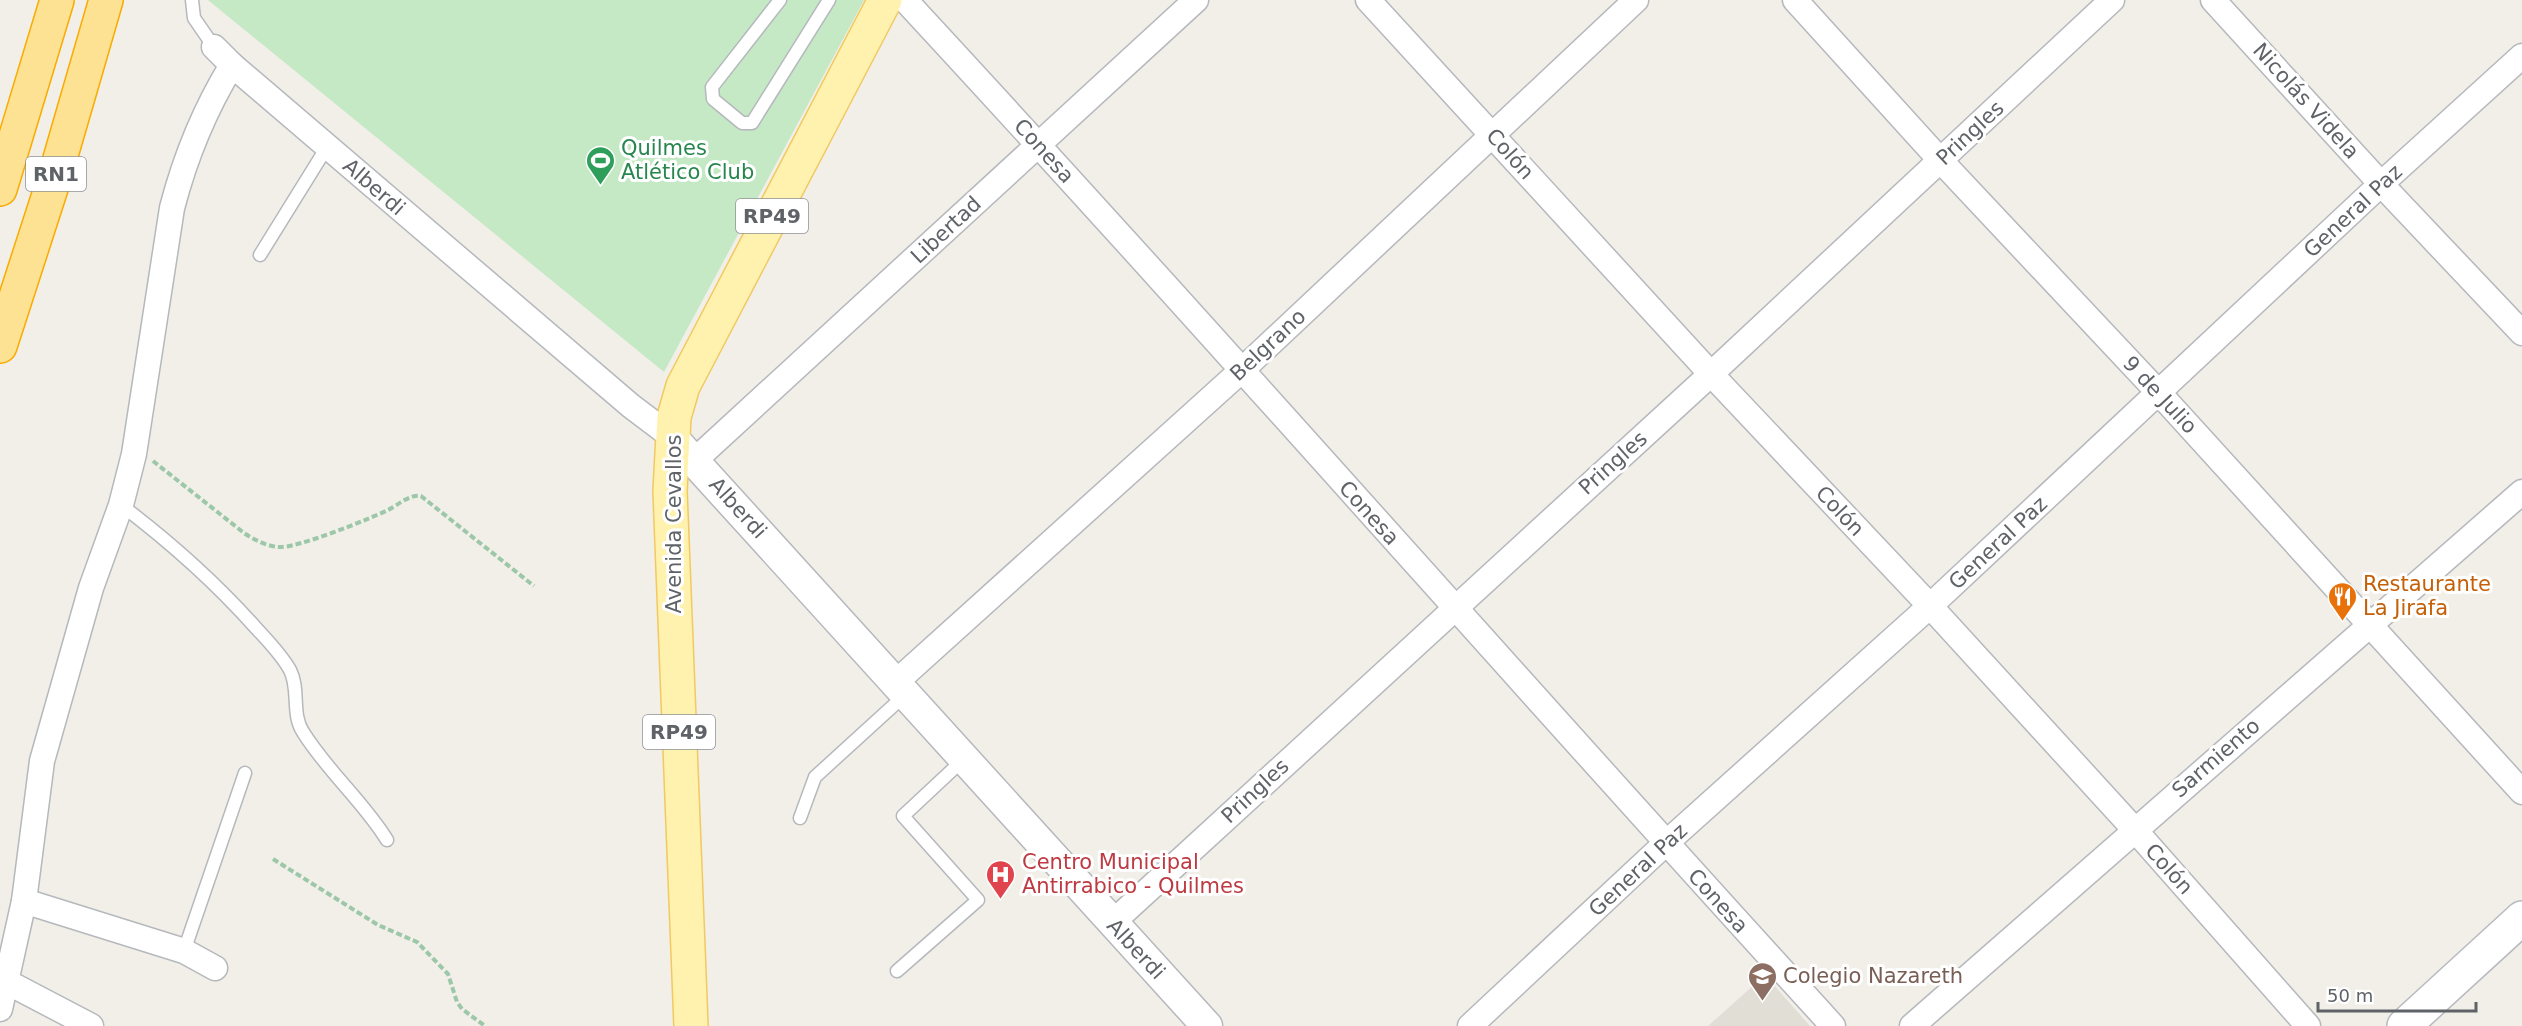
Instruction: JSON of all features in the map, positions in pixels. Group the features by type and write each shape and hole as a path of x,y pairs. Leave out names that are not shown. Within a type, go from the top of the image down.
{"highway":[{"name":"RN1","path":"0,189 57,0"},
{"name":"RN1","path":"0,346 55,176 106,0"}],"main road":[{"name":"Avenida Cevallos","path":"696,1025 670,491 672,437 677,402 683,386 886,4"},
{"path":"2404,1026 2522,918"}],"street":[{"name":"Libertad","path":"695,460 1196,0"},
{"name":"Colón","path":"1368,0 1711,374 1930,606 2308,1026"},
{"name":"Belgrano","path":"900,689 1636,0"},
{"name":"9 de Julio","path":"1795,0 1941,161 2159,393 2522,792"},
{"name":"Pringles","path":"1112,923 1711,374 2112,0"},
{"name":"Nicolás Videla","path":"2213,0 2381,184 2522,333"},
{"name":"Conesa","path":"886,4 1039,145 1833,1026"},
{"name":"Alberdi","path":"214,48 631,406 672,437 1207,1026"},
{"name":"General Paz","path":"1470,1026 1666,843 1930,606 2381,184 2522,56"},
{"path":"0,1009 24,901 42,761 91,588 121,505 135,449 164,248 174,199 179,180 213,95 232,65"},
{"name":"Sarmiento","path":"1912,1026 2522,492"},
{"path":"24,901 184,951 215,968"},
{"path":"7,982 91,1026"}],"lane":[{"path":"192,0 194,18 214,48"},
{"path":"780,0 712,87 713,99 742,123 752,123 829,0"},
{"path":"260,255 327,147"},
{"path":"121,505 162,536 225,593 282,657 294,681 301,729 324,764 377,823 387,840"},
{"path":"800,818 815,777 900,689"},
{"path":"897,971 978,900 903,816 964,758"},
{"path":"184,951 245,773"}],"path":[{"path":"135,449 146,454 244,533 278,547 294,545 382,513 414,495 421,496 534,586"},
{"path":"273,859 378,925 417,942 448,974 457,1002 462,1009 485,1026"}],"shaded area":[{"name":"Colegio Nazareth","path":"1765,975 1810,1026 1708,1026"}],"green space":[{"name":"Quilmes Atlético Club","path":"208,0 864,0 664,372"}],"place":[{"name":"Quilmes Atlético Club","path":"600,186"},
{"name":"Restaurante La Jirafa","path":"2342,622"},
{"name":"Centro Municipal Antirrabico - Quilmes","path":"1001,900"},
{"name":"Colegio Nazareth","path":"1762,1002"}]}
